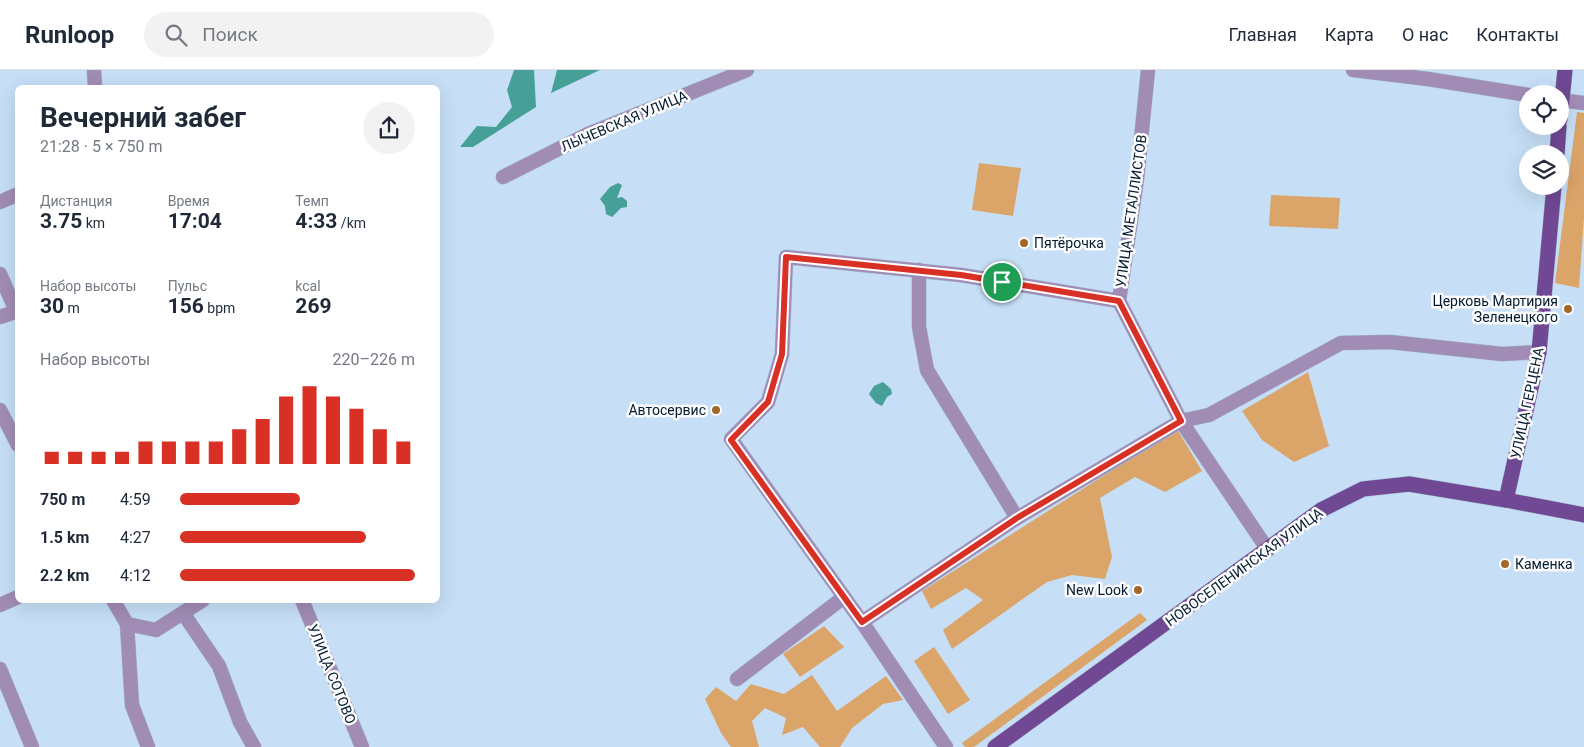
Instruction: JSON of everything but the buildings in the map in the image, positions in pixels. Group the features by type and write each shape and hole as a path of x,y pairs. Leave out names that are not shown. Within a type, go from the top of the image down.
{"main road":[{"path":"1563,85 1565,70"},
{"name":"УЛИЦА ГЕРЦЕНА","path":"1506,500 1539,352 1553,195"},
{"name":"НОВОСЕЛЕНИНСКАЯ УЛИЦА","path":"995,747 1321,510 1363,489 1409,484 1584,515"}],"street":[{"path":"94,70 95,85"},
{"name":"ЛЫЧЕВСКАЯ УЛИЦА","path":"503,177 588,134 747,70"},
{"name":"УЛИЦА МЕТАЛЛИСТОВ","path":"1148,70 1137,179 1119,301 1181,421 1268,550"},
{"path":"1353,70 1519,94"},
{"path":"1569,101 1584,103"},
{"path":"0,202 15,195"},
{"path":"946,747 862,622 731,440 768,402 782,354 786,257 961,275 1119,301"},
{"path":"919,270 919,327 927,370 1017,518"},
{"path":"0,274 15,309"},
{"path":"0,317 15,311"},
{"path":"862,622 1017,518 1181,421 1209,415 1342,344 1390,342 1502,354 1539,352"},
{"path":"0,410 15,439"},
{"path":"0,604 15,598"},
{"path":"737,679 844,598"},
{"path":"115,603 127,624 132,705 148,747"},
{"path":"127,624 156,630 198,603"},
{"name":"УЛИЦА СОТОВО","path":"303,603 362,747"},
{"path":"183,613 219,666 240,722 254,747"},
{"path":"0,669 32,747"}],"shaded area":[{"path":"514,70 534,70 536,107 473,147 460,147 477,126 496,127 512,107 507,90"},
{"path":"557,70 600,70 551,93"},
{"path":"1577,112 1584,113 1584,218 1579,288 1555,283 1566,195 1569,195 1569,174"},
{"path":"979,163 1021,168 1013,216 972,210"},
{"path":"618,183 622,185 617,198 622,197 627,201 627,207 621,208 612,217 606,214 605,206 600,199 610,187"},
{"path":"1271,195 1340,198 1338,229 1269,226"},
{"path":"1308,372 1329,446 1294,462 1262,440 1242,411"},
{"path":"883,382 891,389 892,394 887,397 882,406 876,403 869,394 874,386"},
{"path":"1177,429 1202,471 1165,492 1135,477 1100,498 1112,557 1105,579 1072,575 1047,582 952,649 943,630 983,600 966,588 931,609 922,591"},
{"path":"1140,613 1147,620 974,747 965,747 962,743"},
{"path":"824,626 844,647 800,677 783,654"},
{"path":"934,647 970,700 948,714 914,661"},
{"path":"812,675 837,711 886,676 903,700 883,704 852,728 840,747 820,747 803,727 782,735 786,718 765,708 752,721 759,747 731,747 721,733 705,699 716,687 736,701 751,684 784,694"}],"place":[{"name":"Пятёрочка","path":"1024,243"},
{"name":"Церковь Мартирия Зеленецкого","path":"1568,309"},
{"name":"Автосервис","path":"716,410"},
{"name":"Каменка","path":"1505,564"},
{"name":"New Look","path":"1138,590"}],"route":[{"path":"786,257 961,275 1002,282 1119,301 1181,421 1017,518 862,622 731,440 768,402 782,354 786,257"}]}
